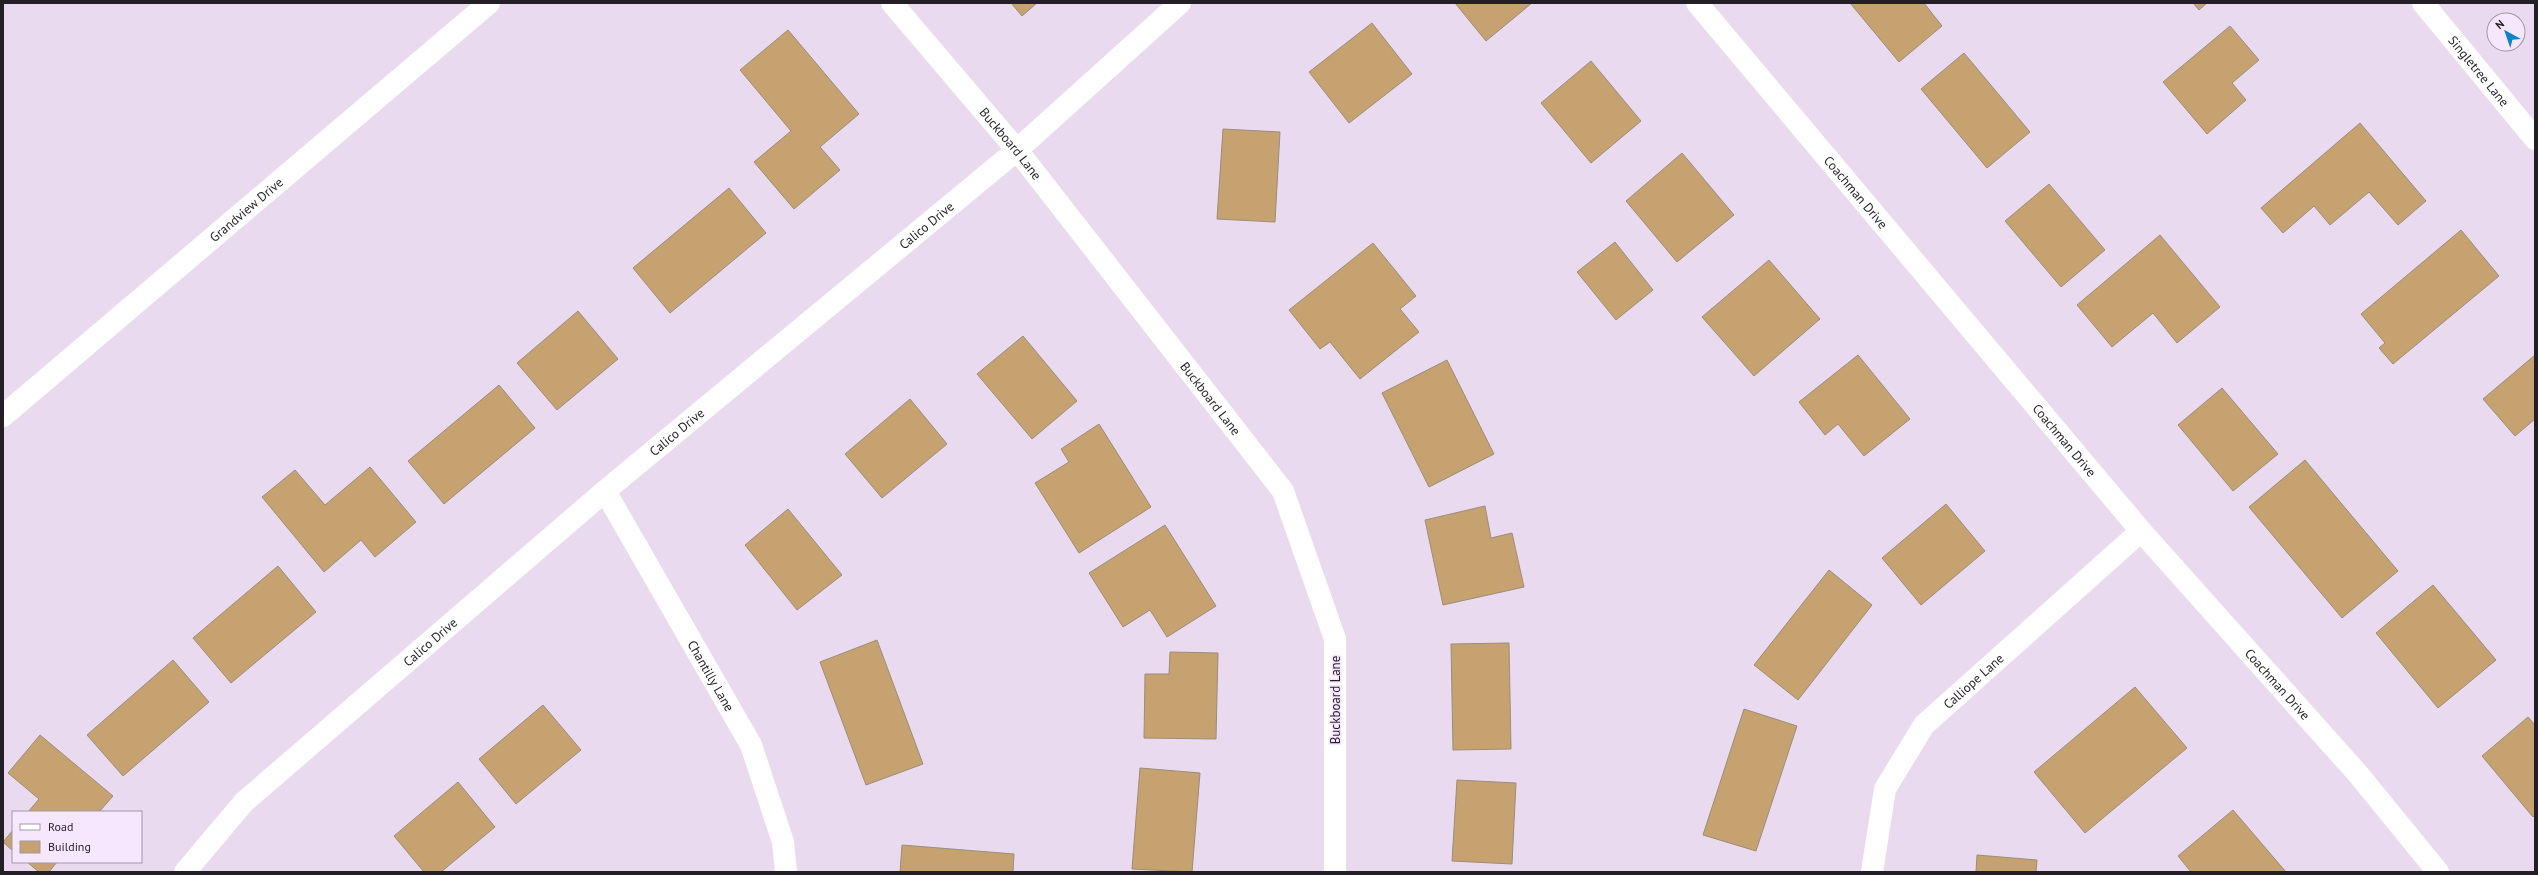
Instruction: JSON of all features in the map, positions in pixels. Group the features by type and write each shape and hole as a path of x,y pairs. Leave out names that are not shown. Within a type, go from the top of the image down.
{"street":[{"name":"Grandview Drive","path":"3,416 488,3"},
{"name":"Buckboard Lane","path":"892,3 1017,150 1283,491 1335,639 1334,872"},
{"name":"Calico Drive","path":"185,872 244,802 605,491 1017,150 1180,3"},
{"name":"Coachman Drive","path":"1697,3 2141,531 2358,774 2438,872"},
{"name":"Singletree Lane","path":"2423,3 2535,139"},
{"name":"Chantilly Lane","path":"605,491 751,746 783,842 786,872"},
{"name":"Calliope Lane","path":"1872,872 1886,789 1924,726 2141,531"}],"building":[{"path":"1011,3 1037,3 1022,16"},
{"path":"1455,3 1532,3 1486,41"},
{"path":"1850,3 1924,3 1942,26 1899,62"},
{"path":"2193,3 2207,3 2199,10"},
{"path":"1372,23 1412,74 1349,123 1309,72"},
{"path":"2230,26 2259,60 2232,83 2246,100 2207,134 2163,82"},
{"path":"788,30 859,114 820,147 840,170 794,209 754,162 791,131 740,70"},
{"path":"1964,53 2030,132 1987,168 1921,89"},
{"path":"1591,61 1641,121 1591,163 1541,103"},
{"path":"2360,123 2426,201 2398,225 2369,192 2330,225 2314,206 2283,233 2261,208"},
{"path":"1223,129 1280,132 1275,222 1217,219"},
{"path":"1682,153 1734,215 1677,262 1626,201"},
{"path":"2049,184 2105,250 2061,287 2005,221"},
{"path":"729,188 766,233 670,313 633,268"},
{"path":"2461,230 2499,276 2393,364 2379,348 2385,343 2361,314"},
{"path":"2160,235 2220,307 2177,343 2153,313 2112,347 2077,305"},
{"path":"1615,242 1653,290 1616,320 1577,272"},
{"path":"1373,243 1416,296 1400,309 1419,332 1360,379 1330,342 1320,349 1289,310"},
{"path":"1769,260 1820,319 1754,376 1702,317"},
{"path":"578,311 618,359 557,410 517,363"},
{"path":"1023,336 1077,401 1032,439 977,374"},
{"path":"1858,355 1910,419 1864,456 1838,424 1825,435 1799,402"},
{"path":"2535,355 2535,419 2515,436 2483,399"},
{"path":"1447,360 1494,454 1429,487 1382,393"},
{"path":"499,385 535,428 444,504 408,461"},
{"path":"2222,388 2278,454 2233,491 2178,425"},
{"path":"910,399 947,444 882,498 845,454"},
{"path":"1099,424 1151,507 1079,553 1035,483 1069,462 1061,449"},
{"path":"2305,460 2398,571 2342,618 2249,507"},
{"path":"370,467 416,522 375,557 361,540 324,572 262,497 295,470 325,505"},
{"path":"1946,504 1985,551 1921,605 1882,558"},
{"path":"1485,506 1491,538 1512,533 1524,587 1443,605 1425,520"},
{"path":"788,509 842,575 797,610 745,545"},
{"path":"1165,525 1216,606 1167,637 1150,610 1123,627 1089,573"},
{"path":"278,566 316,612 231,683 193,638"},
{"path":"1829,570 1872,605 1798,700 1754,665"},
{"path":"2433,585 2496,660 2438,708 2376,633"},
{"path":"877,640 923,764 866,785 820,662"},
{"path":"1509,643 1511,749 1453,750 1451,644"},
{"path":"1170,652 1218,653 1216,739 1144,738 1145,674 1169,674"},
{"path":"173,660 209,702 123,776 87,735"},
{"path":"2135,687 2187,748 2085,833 2034,772"},
{"path":"543,705 581,750 516,804 479,759"},
{"path":"1744,709 1797,726 1756,851 1703,835"},
{"path":"2528,717 2535,725 2535,815 2533,817 2482,756"},
{"path":"40,735 113,796 100,811 29,811 39,799 8,773"},
{"path":"1140,768 1200,773 1192,872 1132,869"},
{"path":"1457,780 1516,783 1512,864 1452,861"},
{"path":"458,782 495,827 441,872 424,872 394,836"},
{"path":"2233,810 2286,872 2191,872 2178,856"},
{"path":"12,831 12,850 3,842"},
{"path":"902,845 1014,854 1013,872 900,872"},
{"path":"1977,855 2037,860 2036,872 1976,872"},
{"path":"28,863 56,863 49,872 39,872"}]}
